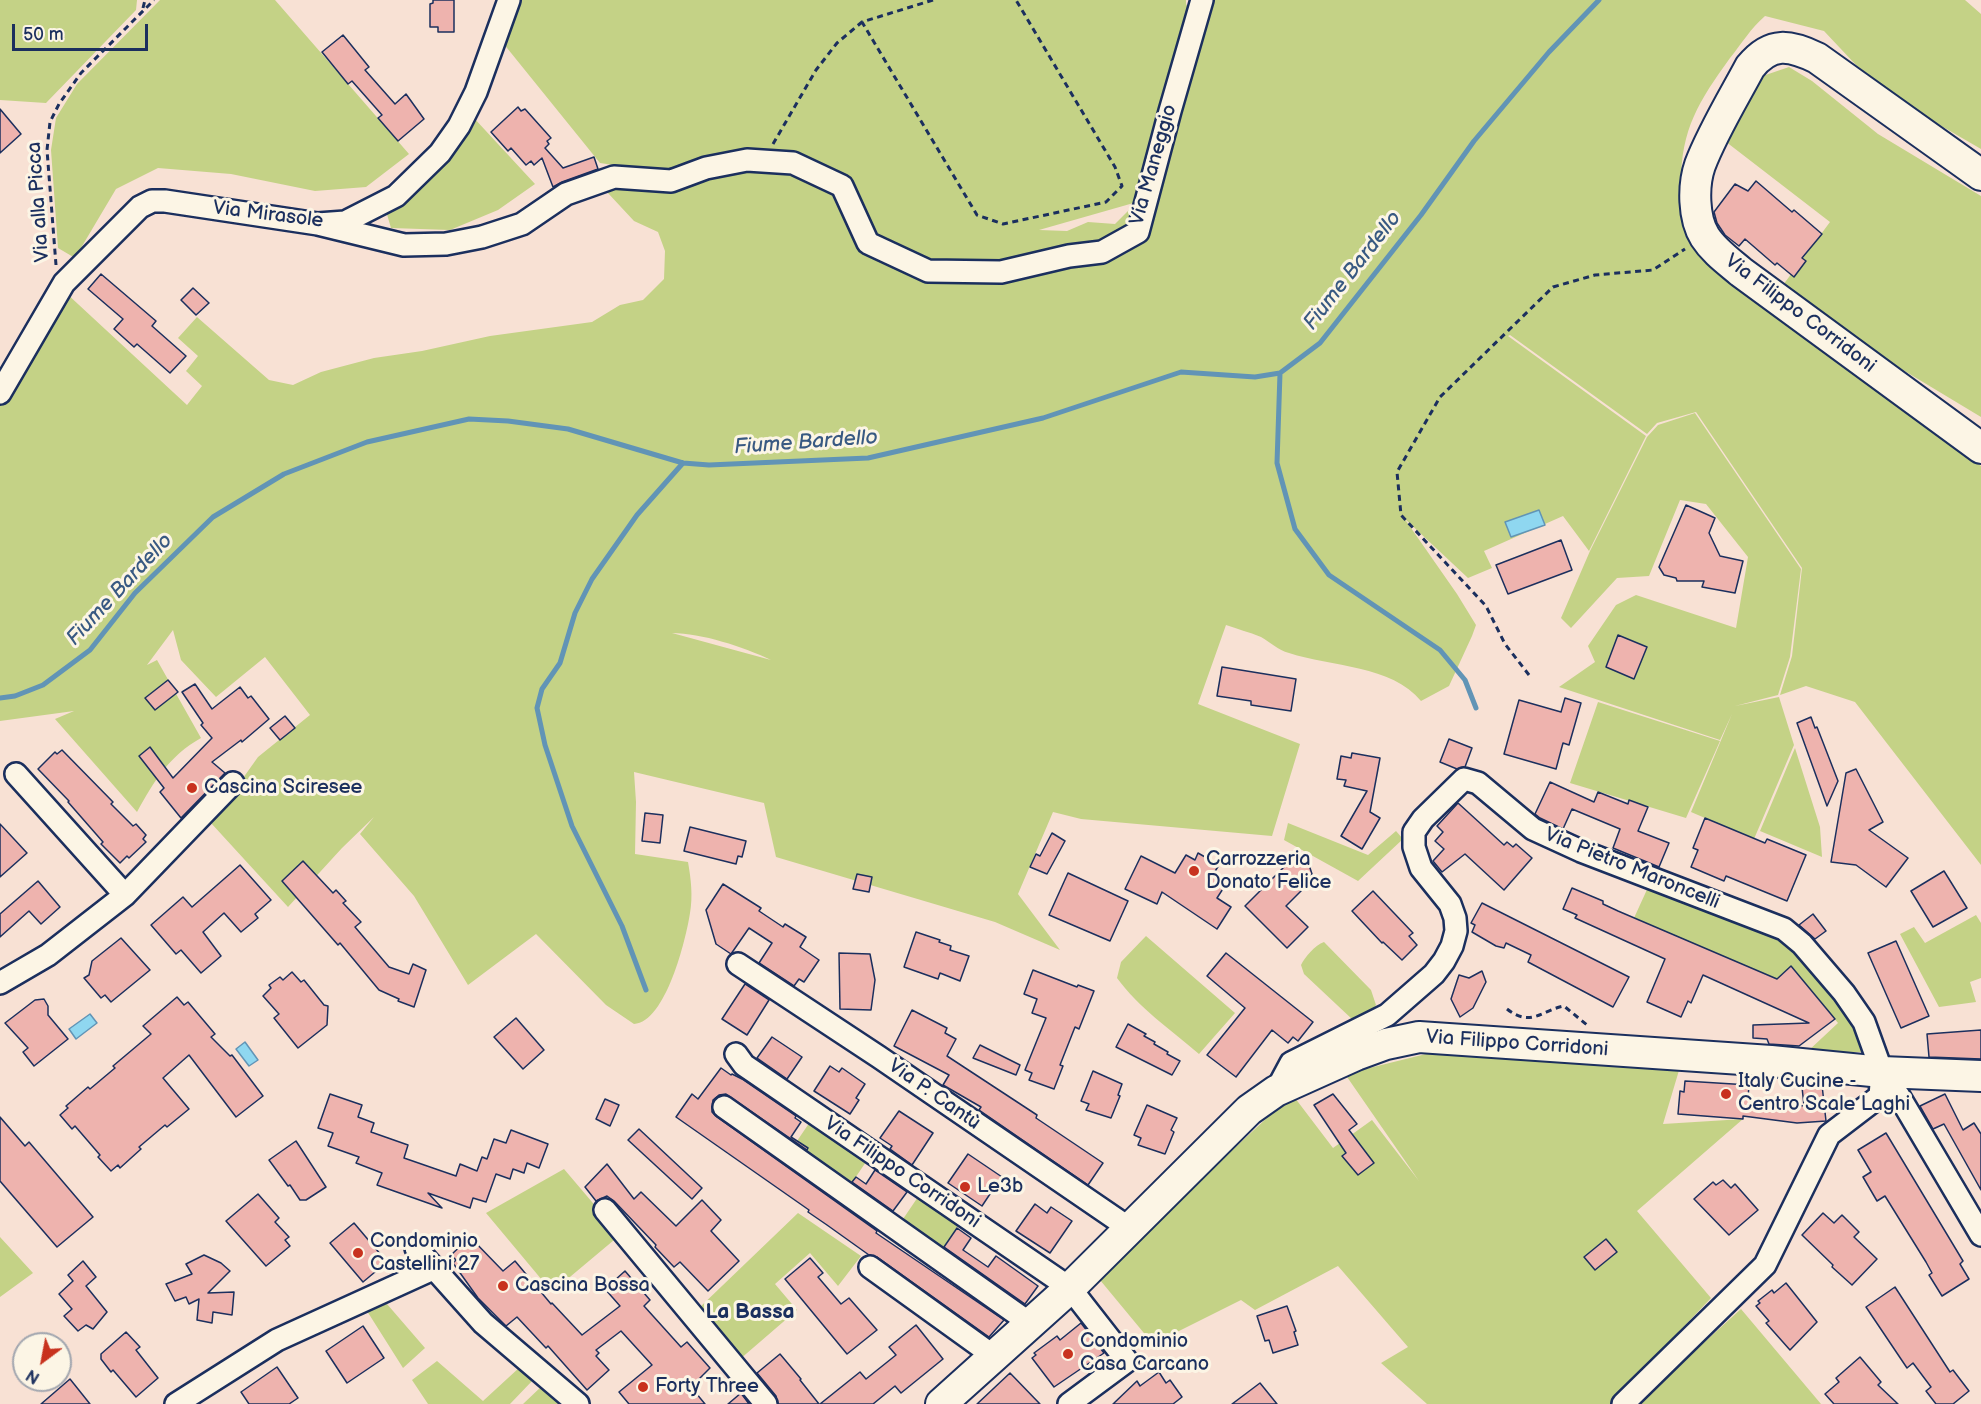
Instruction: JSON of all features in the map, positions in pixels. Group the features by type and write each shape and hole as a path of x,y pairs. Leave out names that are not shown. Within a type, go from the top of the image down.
{"street":[{"name":"Via Mirasole","path":"0,393 64,283 140,207 152,201 318,224 345,222 396,196 440,153 459,126 476,93 509,0"},
{"name":"Via Maneggio","path":"318,224 405,245 446,244 482,237 522,224 566,194 614,177 671,181 706,168 747,160 793,163 842,186 868,243 928,271 1001,272 1069,256 1102,252 1138,232 1202,0"},
{"name":"Via Filippo Corridoni","path":"1981,175 1817,58 1802,50 1775,47 1757,58 1750,67 1701,165 1696,192 1698,220 1705,237 1722,256 1981,448"},
{"path":"16,774 125,895"},
{"name":"Via Pietro Maroncelli","path":"1276,1091 1291,1063 1387,1015 1434,974 1444,961 1452,946 1456,931 1455,918 1450,904 1421,868 1414,847 1414,832 1423,819 1464,779 1478,783 1542,834 1784,929 1802,944 1844,993 1864,1022 1882,1072"},
{"path":"0,983 48,955 125,895 233,783"},
{"name":"Via P. Cantù","path":"738,964 879,1057 1129,1228"},
{"name":"Via Filippo Corridoni","path":"942,1404 1070,1288 1249,1110 1276,1091 1386,1044 1419,1037 1882,1072 1981,1076"},
{"name":"Via Filippo Corridoni","path":"736,1054 744,1065 1070,1288"},
{"path":"1882,1072 1899,1096 1981,1235"},
{"path":"1623,1404 1765,1265 1829,1135 1881,1096 1882,1072"},
{"path":"724,1107 1031,1324"},
{"path":"605,1210 766,1404"},
{"path":"416,1248 483,1323 578,1404"},
{"path":"870,1268 995,1357"},
{"path":"176,1404 277,1340 433,1269"},
{"path":"1069,1404 1127,1361 1070,1288"}],"path":[{"path":"143,10 145,0"},
{"name":"Via alla Picca","path":"64,283 56,264 47,150 50,122 59,104 81,73 154,0"},
{"path":"763,161 816,70 837,43 862,22 933,0"},
{"path":"862,22 977,215 1003,224 1106,202 1122,186 1115,167 1016,0"},
{"path":"1529,675 1505,644 1486,606 1401,515 1397,472 1440,398 1553,287 1595,275 1653,270 1705,237"}],"green space":[{"path":"0,0 137,0 136,10 46,103 0,100"},
{"path":"160,0 275,0 409,154 366,187 315,191 231,174 158,168 116,189 75,258 58,248 51,150 56,118 77,84"},
{"path":"518,0 1186,0 1201,30 1208,0 1965,0 1981,14 1981,149 1919,113 1856,65 1824,31 1765,16 1719,74 1694,116 1684,147 1681,195 1685,229 1981,466 1981,865 1855,702 1806,686 1780,695 1792,656 1802,568 1696,412 1657,423 1647,434 1510,335 1508,336 1646,436 1589,551 1563,516 1484,551 1492,568 1468,578 1404,518 1476,625 1449,686 1421,701 1409,689 1394,680 1360,669 1289,653 1261,637 1226,625 1198,704 1300,744 1272,836 1081,819 1053,812 1018,894 1060,950 995,922 776,857 764,803 634,772 635,854 688,862 691,888 690,913 679,959 665,995 645,1020 634,1024 606,1005 536,934 468,985 414,896 360,834 374,817 288,907 211,823 258,757 310,715 265,657 216,697 181,660 173,630 147,665 157,660 201,738 180,753 163,770 137,812 55,719 74,711 0,721 0,404 65,292 187,405 202,386 186,371 198,356 178,338 197,317 269,380 293,385 321,372 374,358 422,351 490,336 592,322 620,305 643,300 664,279 665,251 658,232 634,221 607,192 626,167 600,163 503,43","holes":["1137,202 1115,224 1088,222 1067,231 1039,230","672,633 696,635 722,642 771,660"]},
{"path":"1789,67 1812,81 1878,134 1981,196 1981,417 1898,367 1783,285 1830,222 1721,138 1748,81"},
{"path":"473,117 535,184 498,210 450,230 391,228 386,211"},
{"path":"1695,413 1801,569 1790,657 1778,695 1735,706 1779,697 1794,745 1754,839 1691,812 1732,714 1720,740 1559,687 1595,662 1588,646 1616,605 1636,595 1736,628 1748,557 1706,504 1680,500 1649,576 1617,578 1571,628 1561,618 1590,551 1647,437 1658,425"},
{"path":"1598,702 1720,741 1686,818 1570,783"},
{"path":"1795,748 1820,827 1822,857 1760,831"},
{"path":"1288,823 1368,855 1396,831 1403,839 1358,881 1284,840"},
{"path":"1650,883 1786,935 1838,989 1868,1052 1807,1052 1838,1023 1791,966 1777,979 1634,918"},
{"path":"1976,915 1981,923 1981,978 1970,982 1976,1002 1939,1007 1900,934 1914,927 1925,943"},
{"path":"1146,936 1235,1013 1199,1054 1145,1008 1117,978 1121,962"},
{"path":"1324,942 1371,990 1376,1005 1364,1018 1353,1020 1304,974 1301,965 1314,948"},
{"path":"1430,1053 1680,1067 1663,1124 1743,1119 1637,1211 1711,1298 1610,1404 1427,1404 1381,1363 1408,1347 1338,1266 1255,1310 1241,1300 1153,1344 1100,1280 1214,1167 1282,1104 1295,1098 1333,1148 1372,1120 1419,1181 1345,1074"},
{"path":"814,1116 870,1156 849,1187 804,1155 808,1148 797,1141"},
{"path":"564,1169 620,1235 552,1292 486,1213"},
{"path":"922,1191 963,1218 942,1250 901,1222"},
{"path":"798,1213 861,1256 838,1286 810,1253 775,1284 797,1310 739,1360 697,1310"},
{"path":"0,1237 33,1273 0,1297"},
{"path":"387,1304 425,1348 403,1368 367,1311"},
{"path":"1741,1309 1821,1404 1636,1404"},
{"path":"437,1361 483,1401 520,1367 533,1380 510,1404 428,1404 412,1380"},
{"path":"543,1385 564,1404 523,1404"}],"water":[{"path":"1539,510 1545,525 1511,537 1505,522"},
{"path":"90,1014 97,1023 76,1039 69,1029"},
{"path":"245,1042 258,1060 249,1066 236,1049"}],"building":[{"path":"433,0 454,0 454,32 438,32 438,27 430,27 430,4"},
{"path":"343,35 369,67 365,70 395,104 406,94 424,119 398,141 378,118 382,115 352,81 348,84 322,52"},
{"path":"518,107 521,111 525,109 551,138 547,141 549,144 545,148 563,168 594,157 598,169 553,187 542,158 534,165 531,161 526,165 511,148 508,151 491,132"},
{"path":"0,109 21,134 0,153"},
{"path":"1756,181 1822,234 1802,258 1806,261 1794,277 1777,263 1775,265 1745,239 1739,246 1725,235 1717,223 1714,212 1735,184 1748,191"},
{"path":"101,274 156,321 152,326 186,356 170,373 137,344 134,347 114,329 123,319 88,289"},
{"path":"193,288 209,303 196,315 181,300"},
{"path":"1686,505 1715,518 1709,533 1720,556 1743,561 1735,593 1702,587 1704,581 1677,581 1676,578 1664,575 1659,567"},
{"path":"1561,540 1572,570 1508,594 1496,565"},
{"path":"1618,635 1647,647 1634,679 1606,667"},
{"path":"1222,667 1296,679 1291,711 1251,705 1251,701 1217,696"},
{"path":"168,680 178,692 155,710 145,698"},
{"path":"195,684 212,709 240,687 248,698 251,696 269,719 242,742 241,740 212,762 225,773 181,818 160,792 164,788 139,756 150,747 173,778 212,738 201,725 203,723 182,692"},
{"path":"1565,698 1581,703 1569,745 1563,743 1556,769 1504,754 1519,700 1561,712"},
{"path":"285,716 295,728 280,740 270,728"},
{"path":"1811,717 1838,781 1827,806 1797,723"},
{"path":"1449,739 1472,748 1465,767 1457,769 1440,762"},
{"path":"62,750 113,802 111,804 133,826 136,824 146,835 143,839 146,842 129,858 127,856 120,863 101,844 103,842 69,801 38,769 55,752 57,754"},
{"path":"1352,753 1380,758 1370,812 1380,818 1362,849 1341,836 1367,791 1344,786 1346,780 1337,779 1341,756 1351,758"},
{"path":"1856,769 1883,822 1869,830 1908,858 1886,887 1856,865 1831,862 1846,773"},
{"path":"1550,782 1594,802 1598,792 1628,804 1629,800 1648,807 1638,831 1669,843 1659,867 1613,848 1620,829 1572,809 1563,829 1540,818 1535,814"},
{"path":"1458,803 1504,845 1507,842 1513,847 1516,844 1532,858 1504,890 1465,854 1442,872 1433,861 1444,849 1435,841 1443,832 1437,826"},
{"path":"645,813 663,815 660,843 642,841"},
{"path":"1705,818 1765,843 1767,839 1806,855 1787,901 1726,876 1724,881 1691,867 1698,850 1693,848"},
{"path":"0,824 27,853 0,877"},
{"path":"690,827 746,841 742,857 738,856 736,864 684,851"},
{"path":"1052,833 1065,841 1047,874 1030,867 1036,854 1040,856"},
{"path":"1198,853 1219,865 1214,873 1228,881 1217,898 1231,907 1217,929 1162,892 1157,904 1125,889 1141,856 1175,873 1186,855 1195,860"},
{"path":"1295,859 1309,865 1312,874 1306,880 1309,883 1286,906 1308,927 1287,948 1245,906 1287,864 1289,865"},
{"path":"303,861 333,893 336,890 346,901 343,903 361,922 355,927 389,967 409,974 413,964 426,970 414,1007 379,990 340,943 338,945 282,881"},
{"path":"240,865 271,900 255,914 258,918 241,932 224,913 203,932 221,956 201,973 181,950 176,954 151,925 183,897 192,907"},
{"path":"1944,871 1967,908 1933,927 1911,891"},
{"path":"1068,873 1128,901 1110,941 1049,915"},
{"path":"857,874 872,877 869,892 853,889"},
{"path":"38,881 60,907 41,924 29,911 0,937 0,914"},
{"path":"723,884 761,908 759,911 783,927 785,924 806,937 800,947 819,960 804,982 799,979 794,986 759,963 772,943 749,928 731,954 716,944 706,910"},
{"path":"1572,888 1603,901 1603,904 1618,911 1777,979 1791,966 1835,1019 1799,1046 1769,1044 1767,1039 1753,1038 1753,1025 1809,1023 1703,975 1691,1003 1688,1001 1681,1017 1647,1002 1665,959 1575,918 1577,915 1563,909"},
{"path":"1373,891 1413,933 1409,936 1417,945 1402,960 1382,943 1352,911"},
{"path":"1482,903 1629,977 1613,1007 1528,962 1531,955 1506,943 1504,948 1496,946 1472,932 1475,925 1471,923"},
{"path":"1813,914 1826,931 1815,939 1799,925"},
{"path":"916,932 940,940 939,942 951,946 950,950 969,956 960,981 940,973 938,979 904,967"},
{"path":"121,938 150,970 111,1002 105,995 101,998 84,978 89,975 92,961"},
{"path":"1896,941 1929,1016 1901,1028 1868,953"},
{"path":"839,953 870,954 875,980 871,1010 840,1009"},
{"path":"1226,953 1313,1022 1298,1041 1293,1037 1288,1043 1272,1030 1236,1077 1207,1055 1245,1008 1207,976"},
{"path":"1033,970 1094,991 1079,1029 1075,1027 1060,1065 1063,1066 1054,1089 1029,1080 1032,1073 1025,1070 1046,1018 1032,1013 1037,999 1024,994"},
{"path":"1482,971 1486,982 1473,1008 1460,1017 1451,999 1459,975 1469,978"},
{"path":"292,972 301,982 304,980 324,1005 328,1006 327,1025 298,1048 274,1018 279,1014 263,996 271,988 269,985 280,977 283,980"},
{"path":"745,984 769,1000 747,1035 722,1019"},
{"path":"177,997 184,1005 188,1002 215,1034 211,1037 230,1056 232,1055 263,1096 236,1117 189,1055 163,1078 189,1109 139,1147 141,1149 120,1168 118,1165 111,1171 75,1126 72,1129 60,1115 68,1108 66,1106 115,1068 113,1066 151,1034 143,1026"},
{"path":"44,999 48,1006 48,1015 68,1039 34,1066 23,1052 28,1048 5,1023 35,1000"},
{"path":"912,1010 947,1028 945,1033 956,1039 947,1056 1037,1115 1036,1118 1103,1163 1088,1185 979,1110 981,1107 943,1085 949,1075 894,1046"},
{"path":"516,1018 544,1050 523,1069 494,1037"},
{"path":"1128,1024 1146,1034 1144,1036 1155,1042 1154,1044 1180,1061 1172,1075 1116,1047"},
{"path":"1981,1030 1981,1059 1929,1057 1927,1034"},
{"path":"772,1037 802,1057 787,1079 757,1058"},
{"path":"980,1045 1020,1065 1016,1075 973,1058"},
{"path":"830,1066 839,1072 842,1068 865,1084 850,1114 814,1091"},
{"path":"721,1068 742,1079 796,1116 795,1118 801,1122 791,1137 808,1148 807,1150 726,1094 719,1095 713,1100 712,1112 877,1231 876,1233 1004,1320 989,1337 877,1257 869,1255 676,1117 692,1094 698,1099"},
{"path":"1093,1071 1122,1084 1111,1118 1086,1110 1089,1104 1081,1101"},
{"path":"1685,1081 1749,1085 1748,1098 1804,1106 1802,1087 1822,1085 1826,1121 1797,1123 1743,1116 1743,1119 1678,1114 1680,1091 1684,1092"},
{"path":"330,1094 362,1105 358,1117 374,1123 371,1132 408,1145 404,1158 456,1176 460,1164 477,1171 482,1157 487,1159 494,1139 506,1143 511,1130 548,1144 539,1168 527,1163 524,1173 513,1169 510,1179 496,1174 486,1202 473,1198 470,1208 428,1193 442,1208 377,1185 382,1173 356,1163 359,1157 328,1146 333,1133 318,1128"},
{"path":"1333,1094 1357,1124 1349,1130 1374,1163 1358,1175 1342,1156 1346,1153 1314,1105"},
{"path":"1945,1094 1963,1130 1974,1123 1981,1134 1981,1190 1944,1124 1933,1129 1920,1106"},
{"path":"605,1099 619,1105 610,1126 596,1119"},
{"path":"1147,1105 1177,1118 1171,1130 1174,1132 1165,1154 1138,1145 1141,1138 1134,1135"},
{"path":"899,1111 933,1133 912,1165 890,1149 892,1146 880,1138"},
{"path":"0,1117 25,1146 29,1142 93,1217 57,1247 0,1181"},
{"path":"639,1129 702,1188 692,1199 628,1140"},
{"path":"1886,1133 1963,1261 1960,1264 1969,1279 1942,1296 1929,1275 1932,1273 1926,1262 1885,1196 1877,1201 1863,1177 1871,1172 1858,1150"},
{"path":"296,1141 326,1187 306,1200 300,1200 269,1160"},
{"path":"968,1154 1005,1179 995,1194 992,1191 982,1206 948,1183"},
{"path":"607,1164 634,1199 641,1192 676,1226 702,1200 721,1220 711,1231 739,1261 708,1291 680,1262 674,1267 614,1201 607,1196 596,1201 585,1187"},
{"path":"875,1170 907,1192 893,1211 852,1182 856,1177 866,1184"},
{"path":"1723,1180 1731,1188 1735,1184 1758,1210 1729,1235 1694,1199 1713,1182 1716,1185"},
{"path":"258,1194 279,1218 275,1222 289,1237 285,1240 290,1246 266,1266 226,1221"},
{"path":"1035,1204 1047,1213 1051,1207 1072,1221 1050,1253 1016,1231"},
{"path":"1823,1213 1834,1223 1842,1215 1859,1232 1854,1237 1877,1259 1852,1285 1802,1235"},
{"name":"Condominio Castellini 27","path":"354,1223 387,1262 363,1282 330,1243"},
{"path":"957,1228 971,1238 963,1250 988,1267 996,1256 1038,1286 1025,1304 944,1247"},
{"path":"470,1237 503,1271 515,1261 551,1304 582,1335 620,1306 605,1289 625,1271 650,1300 644,1306 681,1347 687,1342 710,1368 691,1387 705,1404 629,1404 619,1392 652,1365 621,1331 596,1350 599,1353 596,1356 609,1370 587,1390 548,1346 546,1348 517,1317 506,1326 478,1298 453,1263 456,1260 451,1255"},
{"path":"1606,1239 1617,1252 1595,1270 1584,1257"},
{"path":"204,1255 221,1263 230,1271 208,1293 234,1292 232,1315 213,1312 212,1323 197,1320 199,1299 189,1304 186,1297 175,1301 166,1284 192,1274 186,1264"},
{"path":"810,1258 823,1273 818,1277 841,1304 849,1298 877,1330 847,1354 785,1279"},
{"path":"83,1261 96,1277 86,1286 107,1312 93,1329 86,1325 78,1331 64,1316 72,1309 59,1294 73,1281 68,1275"},
{"path":"1786,1283 1817,1322 1790,1350 1766,1323 1769,1321 1756,1306 1760,1303 1758,1301 1772,1290 1774,1293"},
{"path":"1895,1287 1950,1372 1953,1370 1969,1391 1953,1404 1936,1404 1926,1391 1931,1387 1913,1363 1907,1368 1866,1307"},
{"path":"1287,1306 1296,1331 1294,1332 1298,1345 1273,1353 1269,1340 1265,1341 1257,1316"},
{"name":"Condominio Casa Carcano","path":"1081,1323 1104,1353 1054,1387 1032,1358 1036,1355 1034,1353 1057,1336 1060,1340"},
{"path":"916,1325 943,1359 901,1393 895,1386 873,1404 820,1404 860,1372 866,1379 896,1355 889,1347"},
{"path":"363,1326 384,1358 347,1383 326,1351"},
{"path":"126,1332 140,1347 136,1350 158,1378 136,1397 101,1359 101,1354"},
{"path":"780,1354 819,1404 778,1404 776,1396 757,1373"},
{"path":"1860,1357 1881,1382 1878,1385 1898,1404 1834,1404 1825,1394 1839,1382 1836,1378"},
{"path":"277,1367 298,1398 289,1404 249,1404 241,1392"},
{"path":"1159,1372 1166,1383 1170,1380 1182,1397 1173,1404 1113,1404 1137,1381 1140,1386"},
{"path":"1010,1373 1040,1404 977,1404"},
{"path":"72,1382 90,1404 41,1404 55,1392 72,1392"},
{"path":"1260,1383 1277,1404 1232,1404"},
{"path":"741,1393 749,1404 728,1404"}],"waterway":[{"name":"Fiume Bardello","path":"0,698 15,696 43,685 90,650 135,593 213,517 284,474 367,442 469,419 508,421 568,429 683,463 709,465 868,458 1043,418 1181,372 1255,377 1280,373 1320,343 1421,215 1474,141 1549,52 1599,0"},
{"path":"1280,373 1277,463 1295,529 1329,575 1440,650 1465,680 1476,708"},
{"path":"646,990 622,926 572,826 545,745 537,708 542,689 560,663 575,613 592,579 637,515 683,463"}],"place":[{"name":"Cascina Sciresee","path":"192,788"},
{"name":"Carrozzeria Donato Felice","path":"1194,871"},
{"name":"Italy Cucine - Centro Scale Laghi","path":"1726,1094"},
{"name":"Le3b","path":"965,1187"},
{"name":"Condominio Castellini 27","path":"358,1253"},
{"name":"Cascina Bossa","path":"503,1286"},
{"name":"Condominio Casa Carcano","path":"1068,1354"},
{"name":"Forty Three","path":"643,1387"}],"district":[{"name":"La Bassa","path":"750,1313"}]}
